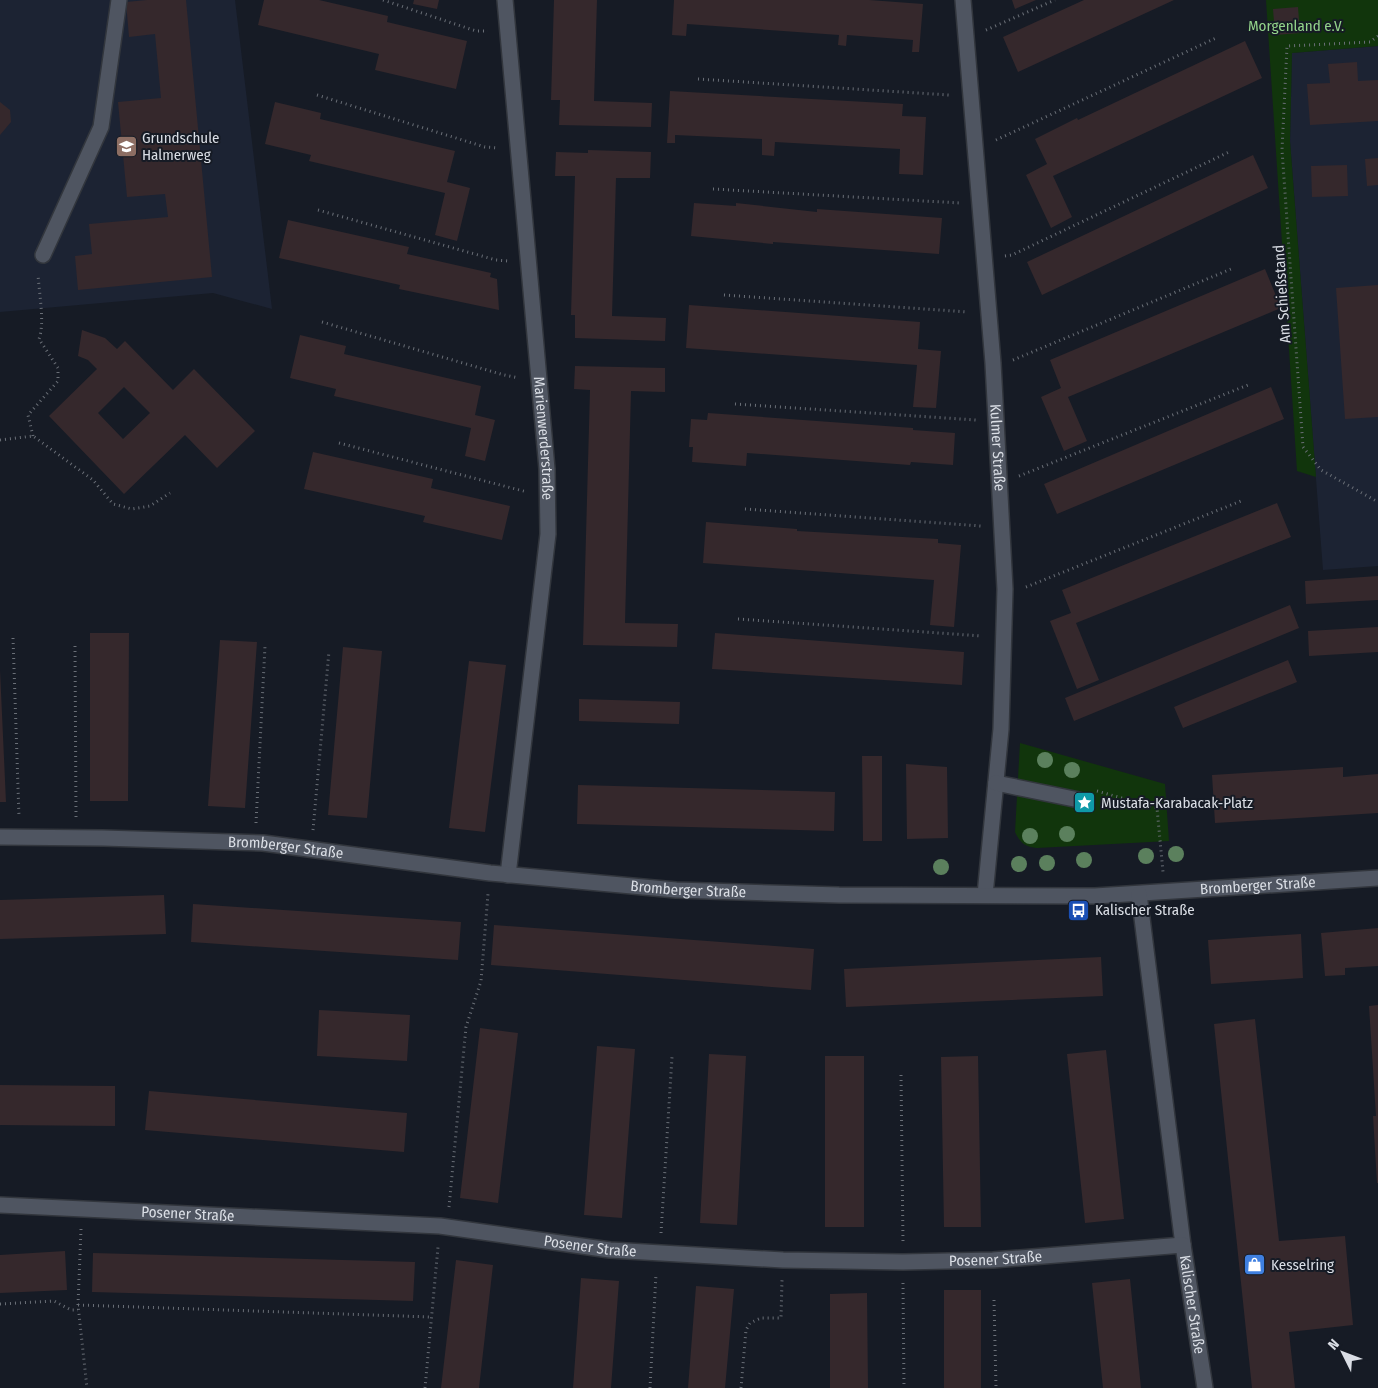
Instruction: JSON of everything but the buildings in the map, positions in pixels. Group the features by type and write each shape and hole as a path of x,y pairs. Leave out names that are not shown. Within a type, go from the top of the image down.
{"street":[{"path":"43,255 101,127 118,0"},
{"name":"Marienwerderstraße","path":"505,0 539,380 548,534 508,874"},
{"name":"Kulmer Straße","path":"964,0 993,363 1001,479 1005,589 996,783 985,895"},
{"path":"996,783 1079,800"},
{"name":"Bromberger Straße","path":"0,838 254,843 490,873 676,890 839,895 1139,894 1378,878"},
{"name":"Kalischer Straße","path":"1139,894 1183,1245 1205,1388"},
{"name":"Posener Straße","path":"0,1205 443,1227 610,1250 783,1260 903,1262 993,1260 1183,1245"}],"path":[{"path":"383,0 476,31 509,32"},
{"path":"966,36 998,26 1055,0"},
{"name":"Am Schießstand","path":"1378,36 1370,42 1286,46 1282,150 1303,447 1321,470 1378,502"},
{"path":"975,149 1216,38"},
{"path":"698,79 944,95 970,92"},
{"path":"317,95 485,146 519,151"},
{"path":"984,260 1012,255 1229,152"},
{"path":"713,189 954,203 979,202"},
{"path":"318,210 496,260 529,263"},
{"path":"43,255 38,268 40,319 43,328 39,339 58,368 58,381 28,415 33,436 93,480 113,504 132,510 150,506 170,494"},
{"path":"993,363 1013,360 1231,269"},
{"path":"724,295 989,312"},
{"path":"322,322 504,375 539,380"},
{"path":"1001,479 1022,475 1248,384"},
{"path":"735,404 969,420 996,419"},
{"path":"0,440 33,436"},
{"path":"339,443 547,498"},
{"path":"1005,589 1026,587 1241,501"},
{"path":"745,509 1002,527"},
{"path":"738,619 976,636 1004,635"},
{"path":"13,638 19,837"},
{"path":"75,646 76,838"},
{"path":"254,843 265,646"},
{"path":"311,850 329,651"},
{"path":"1092,790 1157,808 1165,892"},
{"path":"425,1388 466,1027 481,981 490,873"},
{"path":"661,1230 672,1057"},
{"path":"901,1075 904,1388"},
{"path":"81,1237 78,1308 86,1388"},
{"path":"741,1388 746,1330 750,1323 761,1318 781,1318 783,1260"},
{"path":"650,1388 656,1276"},
{"path":"994,1300 996,1388"},
{"path":"0,1304 54,1301 71,1310 78,1308 432,1317"}],"shaded area":[{"name":"Grundschule Halmerweg","path":"0,0 235,0 272,309 213,293 0,312"},
{"path":"1378,46 1378,566 1323,570 1290,141 1292,53"}],"green space":[{"name":"Morgenland e.V.","path":"1266,0 1378,0 1378,46 1292,53 1290,141 1316,477 1297,471"},
{"path":"1020,743 1165,784 1169,841 1037,848 1023,844 1015,832"}],"place":[{"name":"Grundschule Halmerweg","path":"126,147"},
{"name":"Mustafa-Karabacak-Platz","path":"1085,803"},
{"name":"Kalischer Straße","path":"1079,910"},
{"name":"Kesselring","path":"1255,1265"}]}
